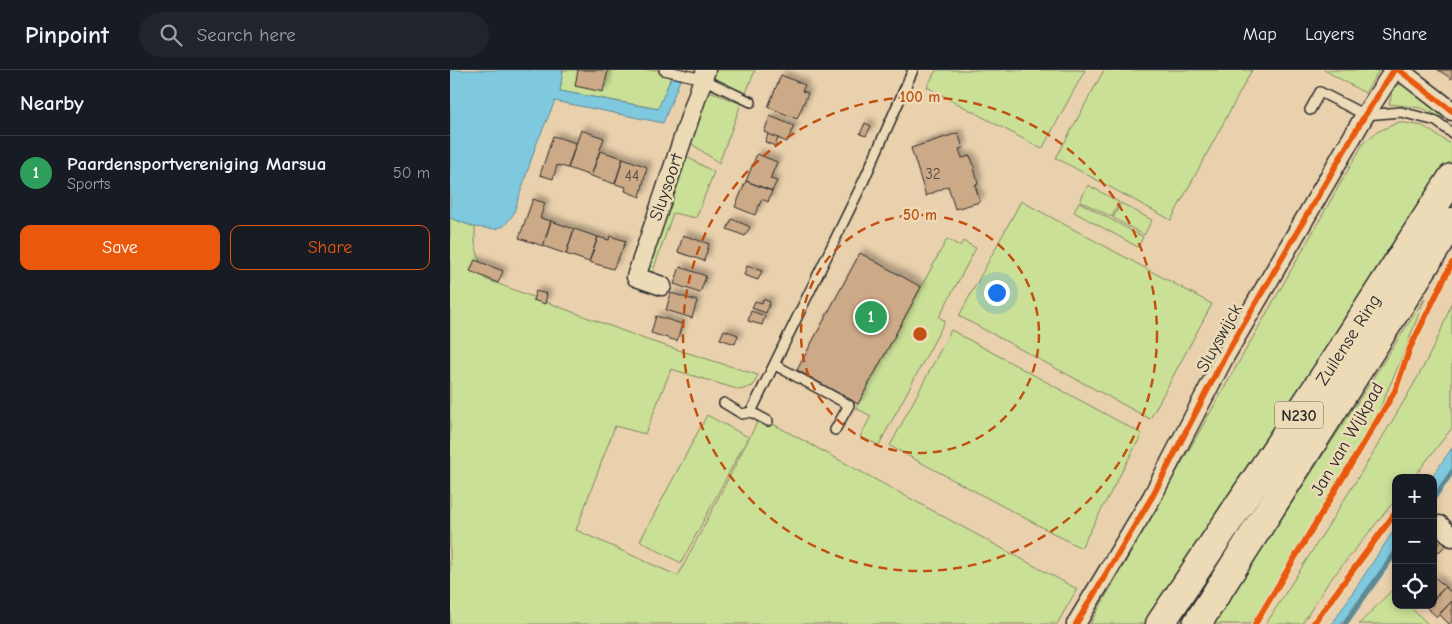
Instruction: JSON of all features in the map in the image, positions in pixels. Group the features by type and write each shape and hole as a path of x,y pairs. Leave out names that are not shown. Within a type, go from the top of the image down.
{"main road":[{"name":"Zuilense Ring","path":"1197,624 1444,213 1452,178"},
{"name":"Zuilense Ring","path":"1160,624 1444,213"}],"street":[{"name":"Sluyswijck","path":"1076,624 1152,497 1224,358 1365,115 1394,70"},
{"path":"1399,70 1452,112"},
{"name":"Sluysoort","path":"662,286 636,277 704,74"}],"lane":[{"path":"664,70 704,74 752,102"},
{"path":"751,412 775,365 913,70"},
{"path":"1310,110 1320,92 1365,115 1382,112 1410,114 1436,122 1452,133"},
{"path":"775,365 849,405 835,430"},
{"path":"724,403 742,414 751,412 768,421"}],"green space":[{"path":"563,70 674,70 659,109 560,91"},
{"path":"712,70 755,70 745,96 711,78"},
{"path":"936,70 1085,70 1042,149 927,87"},
{"path":"1104,70 1252,70 1171,220 1056,158"},
{"path":"1324,70 1379,70 1365,93"},
{"path":"1406,82 1446,113 1445,119 1422,108 1389,104 1394,87"},
{"path":"712,92 741,104 719,163 689,142 707,93"},
{"path":"1399,122 1423,126 1452,145 1452,167 1148,624 1090,624 1364,142 1377,132"},
{"path":"685,156 714,172 696,218 673,213 652,274 646,273"},
{"path":"1088,185 1119,202 1112,217 1080,201"},
{"path":"1021,201 1212,304 1150,419 959,316"},
{"path":"1079,202 1143,237 1138,247 1074,212"},
{"path":"1121,203 1152,220 1144,235 1113,218"},
{"path":"450,218 475,227 475,244 485,279 650,341 758,375 753,386 740,390 671,369 645,434 615,426 576,530 678,576 760,417 1077,589 1057,624 450,624"},
{"path":"947,239 960,246 963,241 976,248 939,317 945,321 879,445 860,437 871,416 856,408"},
{"path":"1425,298 1401,360 1360,453 1250,624 1213,624"},
{"path":"1452,301 1452,428 1416,474 1392,474 1392,504 1328,583 1302,624 1266,624 1408,394 1433,349"},
{"path":"951,330 1142,434 1081,548 890,446"},
{"path":"707,415 748,437 681,563 640,541"},
{"path":"1392,590 1392,609 1412,609 1428,624 1359,624"}],"water":[{"path":"450,70 563,70 560,91 658,109 674,70 684,70 663,123 555,101 536,145 513,215 504,226 495,229 475,227 450,218"},
{"path":"1452,448 1452,470 1437,491 1437,474 1434,474"},
{"path":"1392,533 1392,554 1341,624 1332,624"}],"building":[{"path":"578,70 608,70 603,92 575,86"},
{"path":"1438,70 1452,70 1452,79"},
{"path":"781,75 805,85 802,91 808,93 797,119 768,107"},
{"path":"770,116 794,126 787,142 764,132"},
{"path":"865,123 871,126 866,136 860,134"},
{"path":"581,130 604,138 591,176 568,168"},
{"path":"958,133 963,148 959,149 962,158 970,156 973,163 978,184 975,185 980,202 955,209 948,186 926,196 911,148"},
{"path":"768,134 778,138 775,146 765,142"},
{"path":"553,136 576,143 568,168 557,165 553,179 540,175"},
{"path":"600,151 623,158 615,184 591,176"},
{"path":"757,154 777,162 770,179 777,181 772,191 746,181"},
{"path":"623,158 647,167 640,197 625,191 626,187 615,184"},
{"path":"746,181 772,191 768,202 762,199 755,215 735,207"},
{"path":"533,199 545,203 540,218 551,221 543,246 519,238"},
{"path":"732,219 750,227 745,236 727,229"},
{"path":"551,221 574,229 566,254 543,246"},
{"path":"574,229 598,237 589,262 566,254"},
{"path":"683,235 709,244 704,261 678,252"},
{"path":"610,236 626,241 613,269 589,262 598,237 609,240"},
{"path":"860,253 921,287 858,404 797,370"},
{"path":"475,260 503,271 498,283 470,271"},
{"path":"747,266 762,271 758,280 744,275"},
{"path":"680,267 706,276 700,293 674,284"},
{"path":"536,291 547,294 545,304 533,300"},
{"path":"671,293 697,301 692,318 666,310"},
{"path":"763,299 770,302 766,313 752,308 755,301 762,303"},
{"path":"751,311 765,316 762,325 748,321"},
{"path":"656,316 682,324 677,341 651,333"},
{"path":"724,330 738,335 735,344 720,339"},
{"path":"1442,540 1447,544 1439,552 1437,546"},
{"path":"1437,579 1445,587 1437,596"},
{"path":"1445,587 1452,593 1452,601 1437,617 1428,609 1437,609 1437,596"},
{"path":"1452,601 1452,622 1449,624 1439,614"}],"waterway":[{"path":"1437,493 1452,472"},
{"path":"1345,624 1392,558"}],"cycle path":[{"path":"1076,624 1152,497 1224,358 1365,115 1394,70"},
{"path":"1399,70 1452,111"},
{"name":"Jan van Wijkpad","path":"1255,624 1395,391 1410,348 1452,263"},
{"path":"1313,624 1392,517"}],"place":[{"name":"Paardensportvereniging Marsua","path":"871,317"}]}
